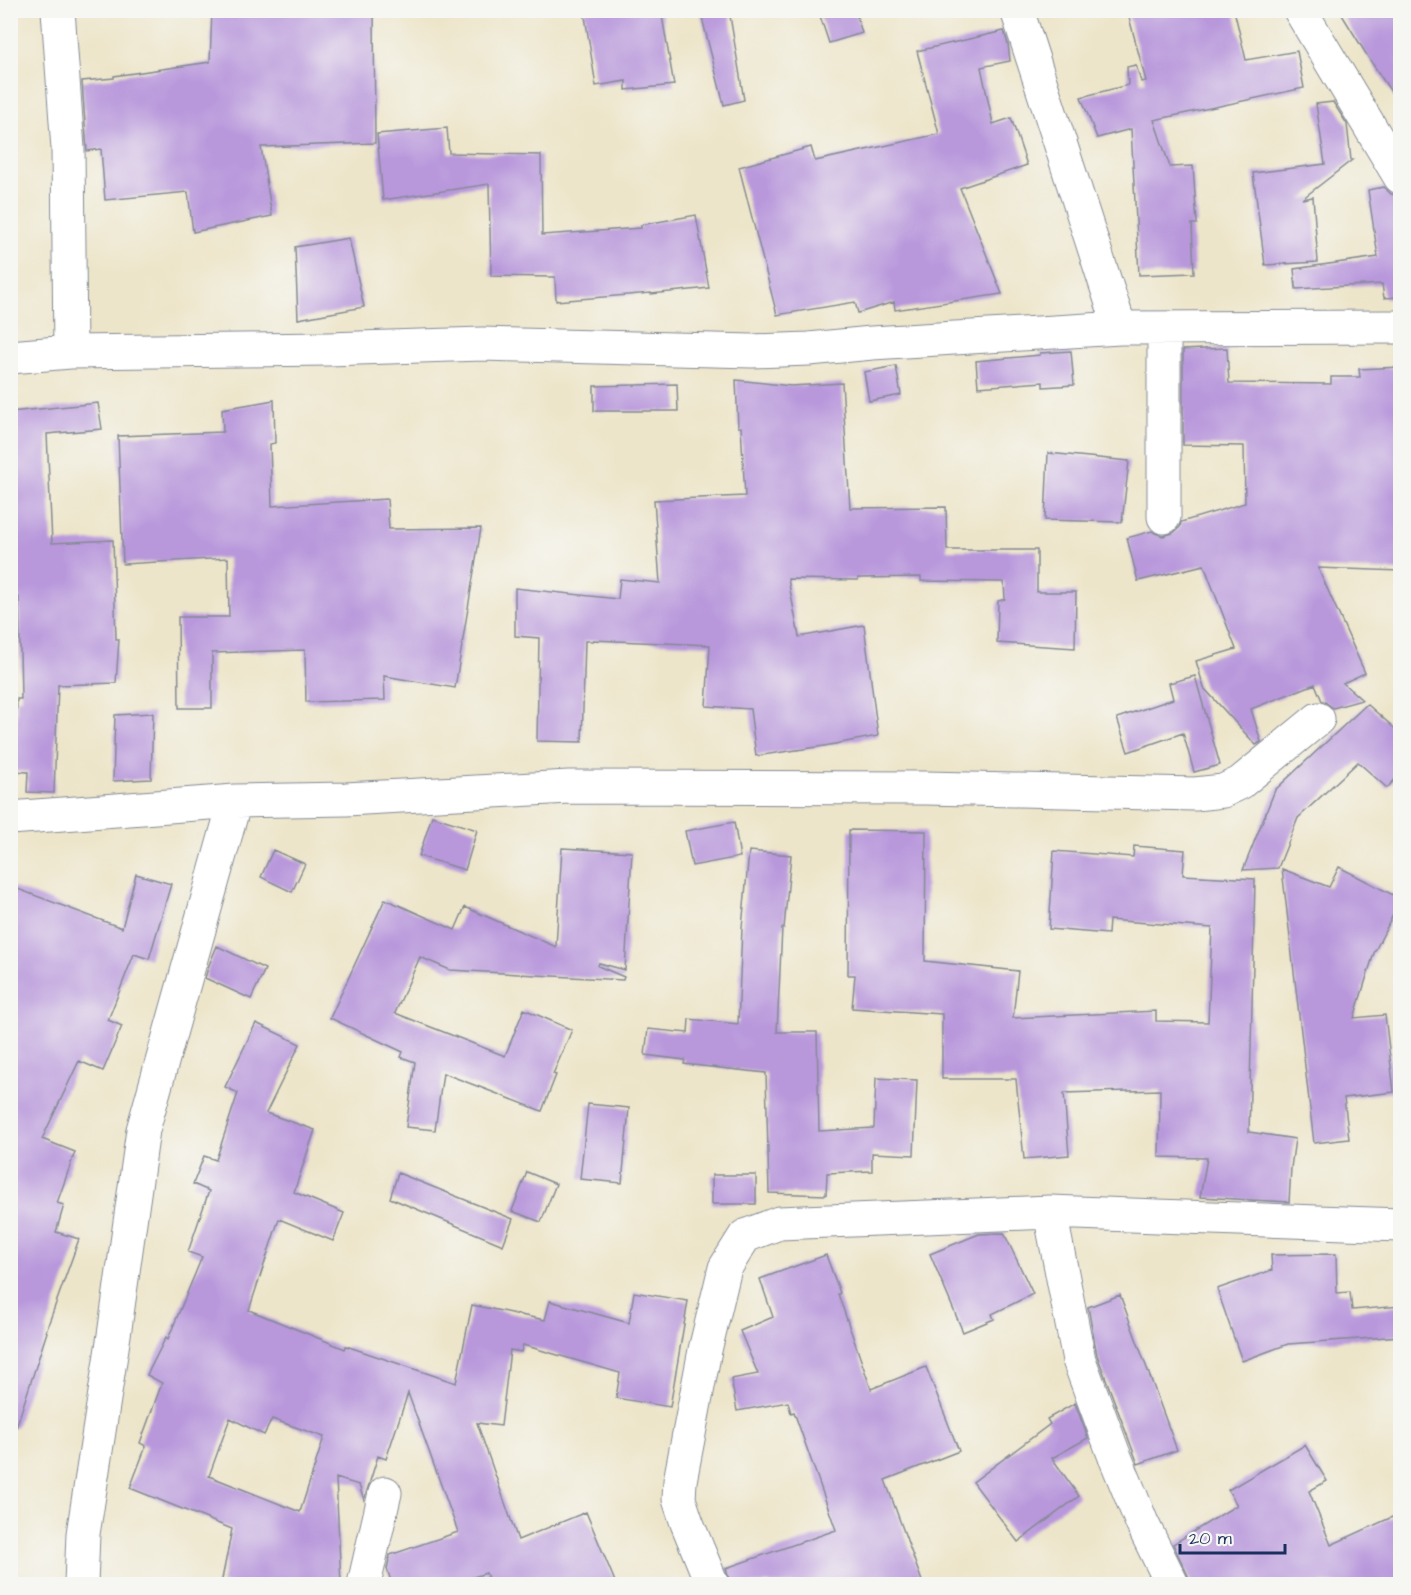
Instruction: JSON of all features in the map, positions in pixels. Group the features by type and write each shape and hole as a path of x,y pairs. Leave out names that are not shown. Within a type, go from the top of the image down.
{"street":[{"path":"58,10 68,148 70,352"},
{"path":"1017,10 1120,328"},
{"path":"1300,10 1401,177"},
{"path":"10,357 70,352 328,349 482,344 752,351 1120,328 1401,327"},
{"path":"1164,328 1164,517"},
{"path":"10,818 235,801 346,799 569,787 915,788 1195,794 1223,791 1240,783 1318,719"},
{"path":"81,1584 83,1534 143,1131 235,801"},
{"path":"712,1584 679,1499 680,1480 705,1350 725,1268 745,1236 779,1223 1050,1212 1401,1225"},
{"path":"1050,1212 1079,1360 1142,1523 1172,1584"},
{"path":"364,1584 385,1492"}],"building":[{"path":"212,10 374,10 375,143 261,147 272,216 193,232 188,192 105,200 101,149 87,151 82,81 210,62"},
{"path":"584,10 661,10 674,85 626,90 626,81 596,86"},
{"path":"700,10 729,10 744,100 724,105"},
{"path":"818,10 855,10 862,33 829,43"},
{"path":"1127,10 1234,10 1246,60 1297,51 1304,88 1154,120 1170,167 1193,166 1197,224 1192,224 1194,273 1139,275 1131,129 1097,138 1081,97 1128,85 1127,67 1136,65 1141,82 1146,81"},
{"path":"1339,10 1401,10 1401,107 1368,57"},
{"path":"1004,31 1010,61 981,67 993,124 1011,118 1027,165 960,188 1002,294 895,310 894,302 858,313 855,302 777,315 739,167 811,147 815,161 939,134 917,51"},
{"path":"1333,102 1347,124 1352,160 1302,199 1313,197 1318,262 1265,265 1253,173 1325,164 1316,104"},
{"path":"447,128 449,153 541,155 542,235 641,228 641,225 696,215 709,288 556,301 555,277 491,276 489,184 383,200 377,134"},
{"path":"1384,187 1391,194 1401,196 1401,297 1384,298 1382,284 1296,289 1294,269 1378,257 1368,190"},
{"path":"349,238 364,307 298,319 295,247"},
{"path":"1227,348 1229,383 1331,384 1331,377 1360,377 1359,369 1401,367 1401,571 1318,568 1365,673 1343,683 1362,700 1333,708 1322,701 1315,684 1251,709 1261,742 1256,745 1204,688 1196,661 1236,649 1204,565 1138,581 1127,538 1152,531 1163,536 1173,533 1180,527 1181,522 1245,503 1244,446 1183,445 1183,350"},
{"path":"1071,351 1074,385 1043,387 1043,382 978,387 976,361"},
{"path":"896,366 901,395 869,401 864,372"},
{"path":"736,380 791,386 842,383 850,508 946,507 947,550 1037,550 1037,592 1076,592 1075,648 997,643 998,601 1005,599 1004,582 921,581 921,577 858,578 858,580 788,579 799,637 864,625 878,736 756,756 750,709 706,706 710,645 593,640 585,641 582,742 537,741 539,638 515,636 515,588 618,599 620,579 660,583 654,500 745,496"},
{"path":"677,384 678,411 594,411 594,386"},
{"path":"274,400 275,443 270,444 272,506 387,499 389,529 481,528 455,688 384,676 385,700 306,702 305,650 212,653 212,708 179,708 178,617 229,617 228,558 123,564 118,436 223,432 222,409"},
{"path":"98,403 102,429 47,434 52,543 113,540 116,639 119,639 116,683 58,685 54,793 27,792 28,772 14,771 17,699 21,699 19,597 10,597 10,412"},
{"path":"1048,453 1129,461 1122,522 1045,520"},
{"path":"1195,676 1220,765 1194,772 1183,733 1128,752 1117,718 1173,699 1169,683"},
{"path":"1367,704 1401,734 1401,773 1387,788 1358,762 1298,818 1278,868 1243,870 1275,790"},
{"path":"153,713 151,779 113,781 115,715"},
{"path":"432,816 477,830 465,870 419,856"},
{"path":"734,822 740,857 692,866 685,831"},
{"path":"849,830 926,831 925,961 1018,971 1013,1018 1156,1011 1156,1021 1208,1022 1212,928 1109,920 1108,934 1049,929 1054,851 1133,857 1134,846 1185,850 1183,875 1255,879 1249,1132 1295,1139 1289,1202 1200,1197 1207,1158 1159,1157 1160,1090 1064,1093 1069,1155 1024,1159 1016,1079 942,1079 942,1014 852,1008 855,975 848,975"},
{"path":"562,848 632,852 625,970 599,963 598,966 624,977 623,980 450,970 420,957 395,1013 505,1056 524,1009 572,1030 553,1074 556,1075 542,1111 443,1073 435,1130 406,1127 415,1062 401,1057 403,1052 330,1018 385,899 455,930 465,907 556,947"},
{"path":"273,850 305,864 292,892 261,877"},
{"path":"749,851 791,855 784,928 782,928 777,1032 817,1032 819,1131 874,1128 876,1078 917,1080 914,1155 872,1153 872,1171 827,1173 826,1195 769,1193 766,1073 684,1064 685,1060 645,1055 648,1029 688,1033 689,1019 738,1024 742,928"},
{"path":"1339,867 1401,899 1374,953 1354,1018 1385,1015 1394,1092 1344,1098 1349,1139 1314,1143 1282,869 1329,887"},
{"path":"136,874 171,884 149,959 134,954 108,1020 122,1026 103,1071 79,1061 42,1139 75,1152 57,1203 64,1205 56,1232 79,1239 46,1331 16,1428 10,1427 10,886 122,928"},
{"path":"217,946 265,969 251,999 205,978"},
{"path":"256,1023 300,1044 266,1113 315,1130 294,1192 344,1213 333,1241 279,1219 249,1310 345,1349 346,1346 456,1383 472,1305 545,1320 550,1301 629,1323 634,1292 688,1301 670,1407 616,1398 620,1373 523,1345 521,1352 510,1350 501,1426 477,1423 518,1540 586,1512 616,1584 490,1584 486,1573 452,1584 392,1584 387,1569 390,1555 458,1532 408,1393 386,1459 378,1456 364,1500 359,1485 336,1478 341,1584 221,1584 232,1529 130,1488 146,1446 140,1443 162,1383 147,1375 166,1337 168,1339 202,1257 188,1252 209,1191 193,1184 204,1156 216,1160 238,1093 225,1087","holes":["230,1418 264,1435 272,1419 324,1437 300,1512 209,1476"]},
{"path":"588,1104 629,1108 622,1183 580,1179"},
{"path":"527,1172 556,1184 541,1222 512,1211"},
{"path":"398,1173 513,1219 503,1245 390,1198"},
{"path":"712,1175 756,1175 756,1204 712,1204"},
{"path":"1004,1233 1033,1294 992,1314 994,1319 963,1332 930,1254 979,1234"},
{"path":"1336,1254 1337,1293 1350,1292 1352,1310 1401,1306 1401,1336 1288,1344 1242,1361 1217,1289 1272,1270 1271,1255"},
{"path":"826,1255 871,1389 926,1367 959,1451 885,1480 923,1584 730,1584 726,1568 836,1530 794,1412 791,1413 788,1402 737,1411 731,1379 758,1374 740,1331 773,1317 760,1279"},
{"path":"1120,1295 1177,1450 1138,1464 1097,1355 1088,1307"},
{"path":"1075,1403 1088,1438 1052,1458 1079,1496 1018,1542 973,1482 1050,1424 1047,1419"},
{"path":"1305,1445 1327,1481 1309,1491 1331,1545 1401,1513 1401,1584 1192,1584 1173,1544 1237,1505 1228,1490"}]}
